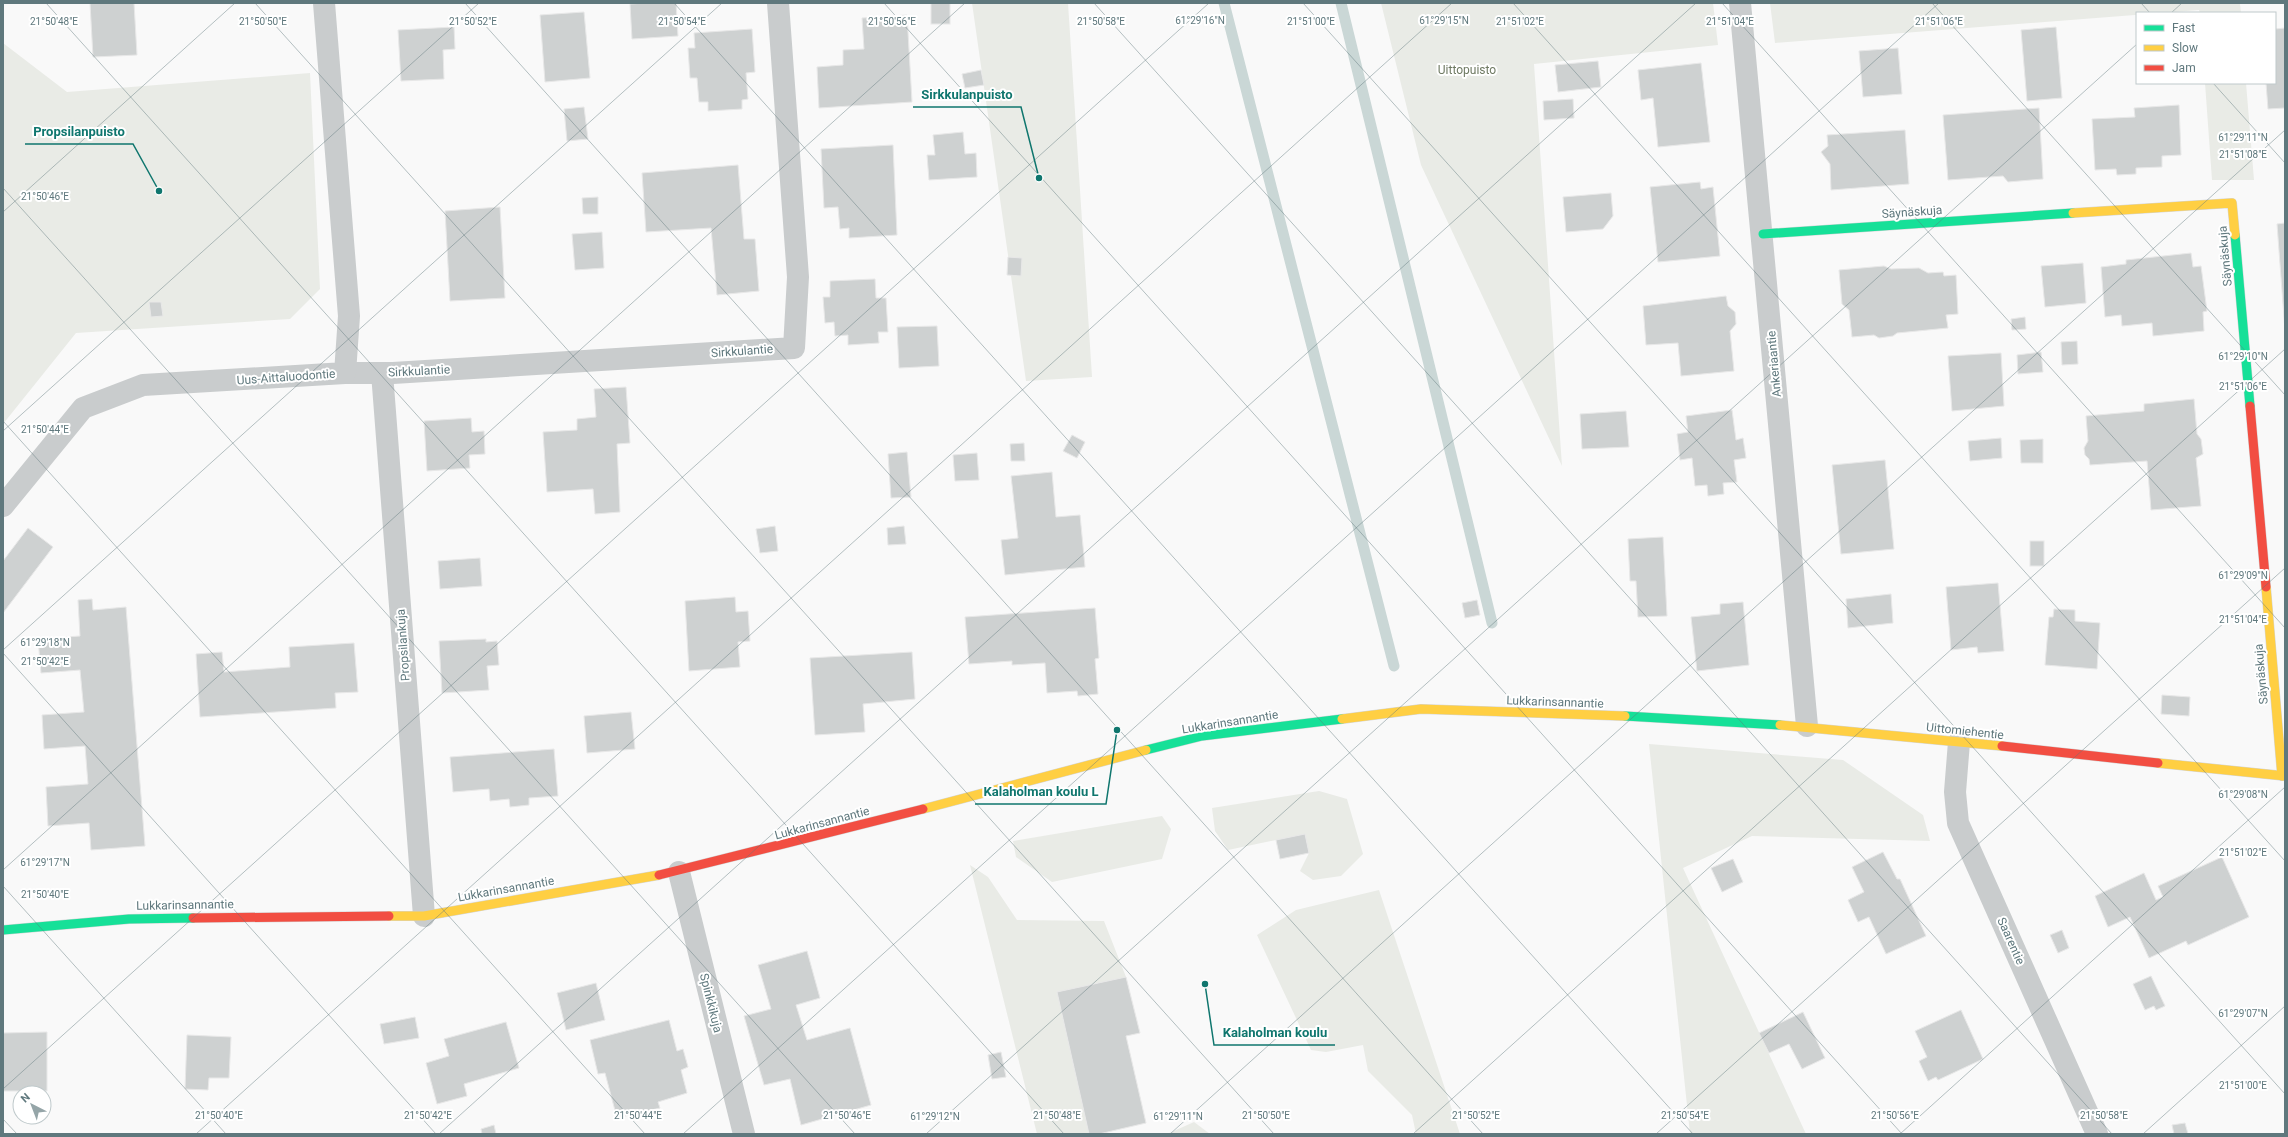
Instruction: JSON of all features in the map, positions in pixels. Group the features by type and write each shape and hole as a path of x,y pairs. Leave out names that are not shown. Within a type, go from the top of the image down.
{"street":[{"name":"Uus-Aittaluodontie","path":"3,506 83,408 143,386 345,373 349,316 324,3"},
{"name":"Sirkkulantie","path":"345,373 382,373 794,348 798,277 778,3"},
{"name":"Ankeriaantie","path":"1740,3 1763,234 1807,726"},
{"name":"Säynäskuja","path":"1763,234 2232,203 2284,776"},
{"name":"Propsilankuja","path":"382,373 424,916"},
{"name":"Lukkarinsannantie","path":"3,930 129,919 304,915 424,916 679,872 1202,736 1421,709 1641,717"},
{"name":"Uittomiehentie","path":"1641,717 1807,726 2284,776"},
{"name":"Saarentie","path":"1959,742 1955,792 1958,823 2097,1134"},
{"name":"Spinkkikuja","path":"679,872 744,1134"}],"green space":[{"path":"972,3 1068,3 1092,377 1026,381"},
{"name":"Uittopuisto","path":"1381,3 1713,3 1718,45 1534,64 1562,466 1421,165"},
{"path":"1770,3 2252,3 2240,4 2241,12 2200,12 2199,10 2136,12 2136,15 1775,43"},
{"path":"3,43 67,92 310,73 320,289 290,319 76,333 3,424"},
{"path":"2205,84 2246,84 2254,180 2212,180"},
{"path":"1649,744 1843,760 1923,815 1930,841 1752,836 1683,868 1806,1134 1690,1134"},
{"path":"1319,791 1347,799 1363,854 1341,876 1313,880 1300,871 1309,853 1305,834 1228,850 1215,831 1212,808"},
{"path":"1162,816 1171,829 1162,859 1052,882 1016,857 1013,841"},
{"path":"970,865 988,877 1017,920 1104,921 1126,977 1057,992 1089,1134 1037,1134"},
{"path":"1379,890 1460,1134 1416,1134 1412,1115 1368,1071 1363,1045 1326,1052 1311,1050 1257,935 1296,910"},
{"path":"1194,1122 1210,1134 1167,1134"}],"building":[{"path":"90,3 134,3 137,55 93,57"},
{"path":"676,3 678,36 632,39 630,4"},
{"path":"931,3 950,3 950,24 931,24"},
{"path":"584,12 590,78 545,82 540,15"},
{"path":"907,15 912,102 819,108 817,67 843,65 843,50 864,49 862,18"},
{"path":"454,27 455,49 443,50 444,79 401,81 398,30"},
{"path":"2056,27 2062,98 2027,101 2021,30"},
{"path":"2285,28 2285,108 2268,109 2266,84 2276,84 2276,29"},
{"path":"752,29 755,72 746,73 748,99 742,100 742,109 708,111 708,102 699,102 697,78 690,78 688,48 695,48 694,33"},
{"path":"1898,48 1902,94 1863,97 1859,51"},
{"path":"1598,61 1601,87 1558,92 1555,65"},
{"path":"1701,63 1710,142 1658,147 1653,98 1641,100 1638,70"},
{"path":"981,70 984,85 965,88 962,74"},
{"path":"1573,99 1574,118 1544,120 1543,101"},
{"path":"2179,105 2181,155 2162,156 2162,167 2136,168 2136,174 2117,175 2116,169 2095,170 2092,119 2135,117 2134,108"},
{"path":"584,107 588,139 567,141 564,109"},
{"path":"2039,108 2043,179 2008,182 2003,176 1948,180 1943,115"},
{"path":"1905,130 1909,184 1831,190 1830,164 1821,152 1828,146 1827,135"},
{"path":"963,132 965,154 976,153 977,177 929,180 927,155 935,155 933,135"},
{"path":"893,145 897,235 849,238 849,228 840,229 838,207 824,208 821,149"},
{"path":"738,165 744,239 755,239 759,291 717,295 711,228 646,232 642,173"},
{"path":"1700,182 1701,189 1713,187 1720,256 1658,262 1650,187"},
{"path":"1611,193 1613,216 1603,229 1566,232 1563,197"},
{"path":"598,197 598,214 583,214 582,198"},
{"path":"500,207 505,298 450,301 445,211"},
{"path":"2285,223 2285,331 2277,224"},
{"path":"602,232 604,268 575,270 572,234"},
{"path":"2191,253 2193,267 2201,266 2207,311 2203,312 2204,331 2153,336 2152,323 2122,326 2121,315 2105,317 2101,267 2126,264 2126,260"},
{"path":"1008,257 1022,258 1021,276 1007,275"},
{"path":"2083,263 2086,303 2045,307 2041,266"},
{"path":"1884,266 1891,269 1919,268 1928,273 1943,272 1944,276 1956,275 1958,314 1946,315 1948,328 1897,333 1893,336 1879,338 1874,335 1852,337 1849,310 1842,304 1839,270"},
{"path":"875,279 876,298 886,298 888,332 878,332 879,343 848,345 848,335 835,336 834,322 825,323 823,297 830,297 830,281"},
{"path":"1726,296 1728,306 1735,312 1736,324 1730,331 1734,371 1681,376 1678,343 1646,345 1643,306"},
{"path":"149,302 161,302 163,316 151,317"},
{"path":"2025,317 2026,329 2012,330 2011,319"},
{"path":"937,326 939,366 899,368 897,327"},
{"path":"2077,341 2078,364 2062,365 2061,342"},
{"path":"2041,352 2043,372 2018,374 2017,355"},
{"path":"2001,353 2004,406 1952,411 1948,356"},
{"path":"626,387 630,443 617,444 620,512 595,514 593,489 547,492 543,432 577,430 577,419 596,417 594,389"},
{"path":"2194,399 2197,434 2201,439 2203,454 2196,458 2201,506 2151,510 2147,461 2090,465 2089,459 2085,455 2084,448 2088,441 2086,416 2144,411 2144,404"},
{"path":"1732,410 1736,440 1743,438 1746,458 1734,460 1737,482 1723,483 1724,494 1708,496 1707,485 1695,486 1692,458 1680,460 1677,434 1688,432 1686,416"},
{"path":"1626,411 1629,447 1582,449 1580,414"},
{"path":"471,418 472,432 484,431 485,454 469,455 470,468 427,471 424,421"},
{"path":"1072,435 1085,442 1077,458 1063,451"},
{"path":"2001,438 2002,458 1970,461 1968,441"},
{"path":"2043,439 2043,463 2021,463 2020,440"},
{"path":"1024,443 1025,461 1011,461 1010,444"},
{"path":"907,452 911,497 891,498 888,454"},
{"path":"977,453 979,480 955,481 953,455"},
{"path":"1885,460 1894,549 1841,554 1832,465"},
{"path":"1052,472 1056,517 1080,515 1085,567 1005,575 1001,540 1018,538 1011,476"},
{"path":"775,526 778,551 760,553 756,529"},
{"path":"904,526 906,544 888,545 887,528"},
{"path":"28,528 53,547 3,613 3,561"},
{"path":"1663,537 1667,616 1638,617 1636,581 1630,581 1628,539"},
{"path":"2030,541 2044,541 2044,566 2030,566"},
{"path":"480,558 482,586 440,589 438,561"},
{"path":"1998,583 2004,651 1978,653 1977,647 1951,650 1946,587"},
{"path":"1891,594 1893,623 1848,628 1846,599"},
{"path":"735,597 736,612 748,611 750,641 738,642 740,667 689,671 685,601"},
{"path":"92,599 93,610 126,607 145,846 91,850 89,823 48,826 46,787 88,784 85,746 44,749 42,715 84,712 80,670 41,673 38,639 80,636 78,600"},
{"path":"1477,600 1480,615 1465,618 1462,603"},
{"path":"1743,602 1749,665 1697,671 1691,617 1720,614 1720,604"},
{"path":"1095,608 1099,658 1095,659 1098,694 1078,696 1077,691 1047,693 1045,663 1012,665 1012,661 969,664 965,617"},
{"path":"2054,609 2075,610 2075,621 2100,623 2097,669 2045,665 2049,617 2053,617"},
{"path":"486,639 486,642 497,641 499,665 487,666 489,690 442,693 439,641"},
{"path":"354,643 358,692 335,693 336,708 200,717 196,654 222,652 224,672 290,667 289,647"},
{"path":"912,652 915,699 863,704 865,732 815,735 810,658"},
{"path":"2162,695 2190,697 2189,716 2161,714"},
{"path":"631,712 635,749 587,753 584,716"},
{"path":"554,749 558,796 529,798 529,805 510,807 509,799 490,801 489,789 453,792 450,757"},
{"path":"1305,834 1309,853 1280,859 1276,840"},
{"path":"1883,852 1897,879 1900,879 1926,936 1886,954 1869,917 1858,922 1848,900 1864,892 1852,867"},
{"path":"2222,857 2249,917 2188,945 2186,941 2149,958 2130,917 2108,927 2095,896 2144,873 2156,900 2163,897 2158,886"},
{"path":"1733,859 1743,882 1722,892 1711,868"},
{"path":"2062,930 2069,948 2058,953 2050,935"},
{"path":"807,951 820,998 796,1005 807,1040 850,1028 871,1105 801,1125 790,1079 764,1085 744,1016 771,1009 758,965"},
{"path":"2151,976 2165,1006 2156,1010 2154,1006 2145,1010 2133,984"},
{"path":"1126,977 1140,1033 1126,1036 1146,1123 1099,1134 1089,1134 1057,992"},
{"path":"596,983 605,1020 566,1030 557,993"},
{"path":"1961,1010 1983,1059 1938,1080 1936,1077 1928,1081 1919,1061 1927,1057 1915,1031"},
{"path":"1803,1012 1825,1058 1802,1069 1789,1044 1769,1053 1759,1033"},
{"path":"415,1017 419,1038 384,1044 380,1024"},
{"path":"669,1020 677,1051 683,1049 688,1067 681,1070 687,1093 658,1102 660,1108 617,1118 605,1073 598,1074 590,1040"},
{"path":"506,1022 519,1068 464,1084 467,1096 437,1104 426,1063 449,1056 444,1039"},
{"path":"47,1032 47,1085 12,1085 12,1091 3,1091 3,1033"},
{"path":"187,1035 231,1037 229,1078 209,1078 208,1090 185,1089"},
{"path":"1001,1052 1006,1077 992,1079 988,1055"},
{"path":"2185,1123 2188,1134 2174,1134 2172,1125"},
{"path":"494,1125 496,1134 482,1134 481,1129"}],"waterway":[{"path":"1224,3 1394,666"},
{"path":"1341,3 1492,623"}],"traffic: fast":[{"path":"1763,234 2073,213"},
{"path":"2235,235 2250,406"},
{"path":"1625,716 1780,725"},
{"path":"1146,750 1202,736 1342,719"},
{"path":"3,930 129,919 193,918"}],"traffic: slow":[{"path":"2073,213 2232,203 2235,235"},
{"path":"2266,587 2282,776"},
{"path":"1342,719 1421,709 1625,716"},
{"path":"1780,725 2002,746"},
{"path":"923,809 1146,750"},
{"path":"2158,763 2285,776"},
{"path":"389,916 424,916 659,875"}],"traffic: jam":[{"path":"2250,406 2266,587"},
{"path":"2002,746 2158,763"},
{"path":"659,875 923,809"},
{"path":"193,918 389,916"}],"place":[{"name":"Sirkkulanpuisto","path":"1039,178"},
{"name":"Propsilanpuisto","path":"159,191"},
{"name":"Kalaholman koulu L","path":"1117,730"},
{"name":"Kalaholman koulu","path":"1205,984"}]}
